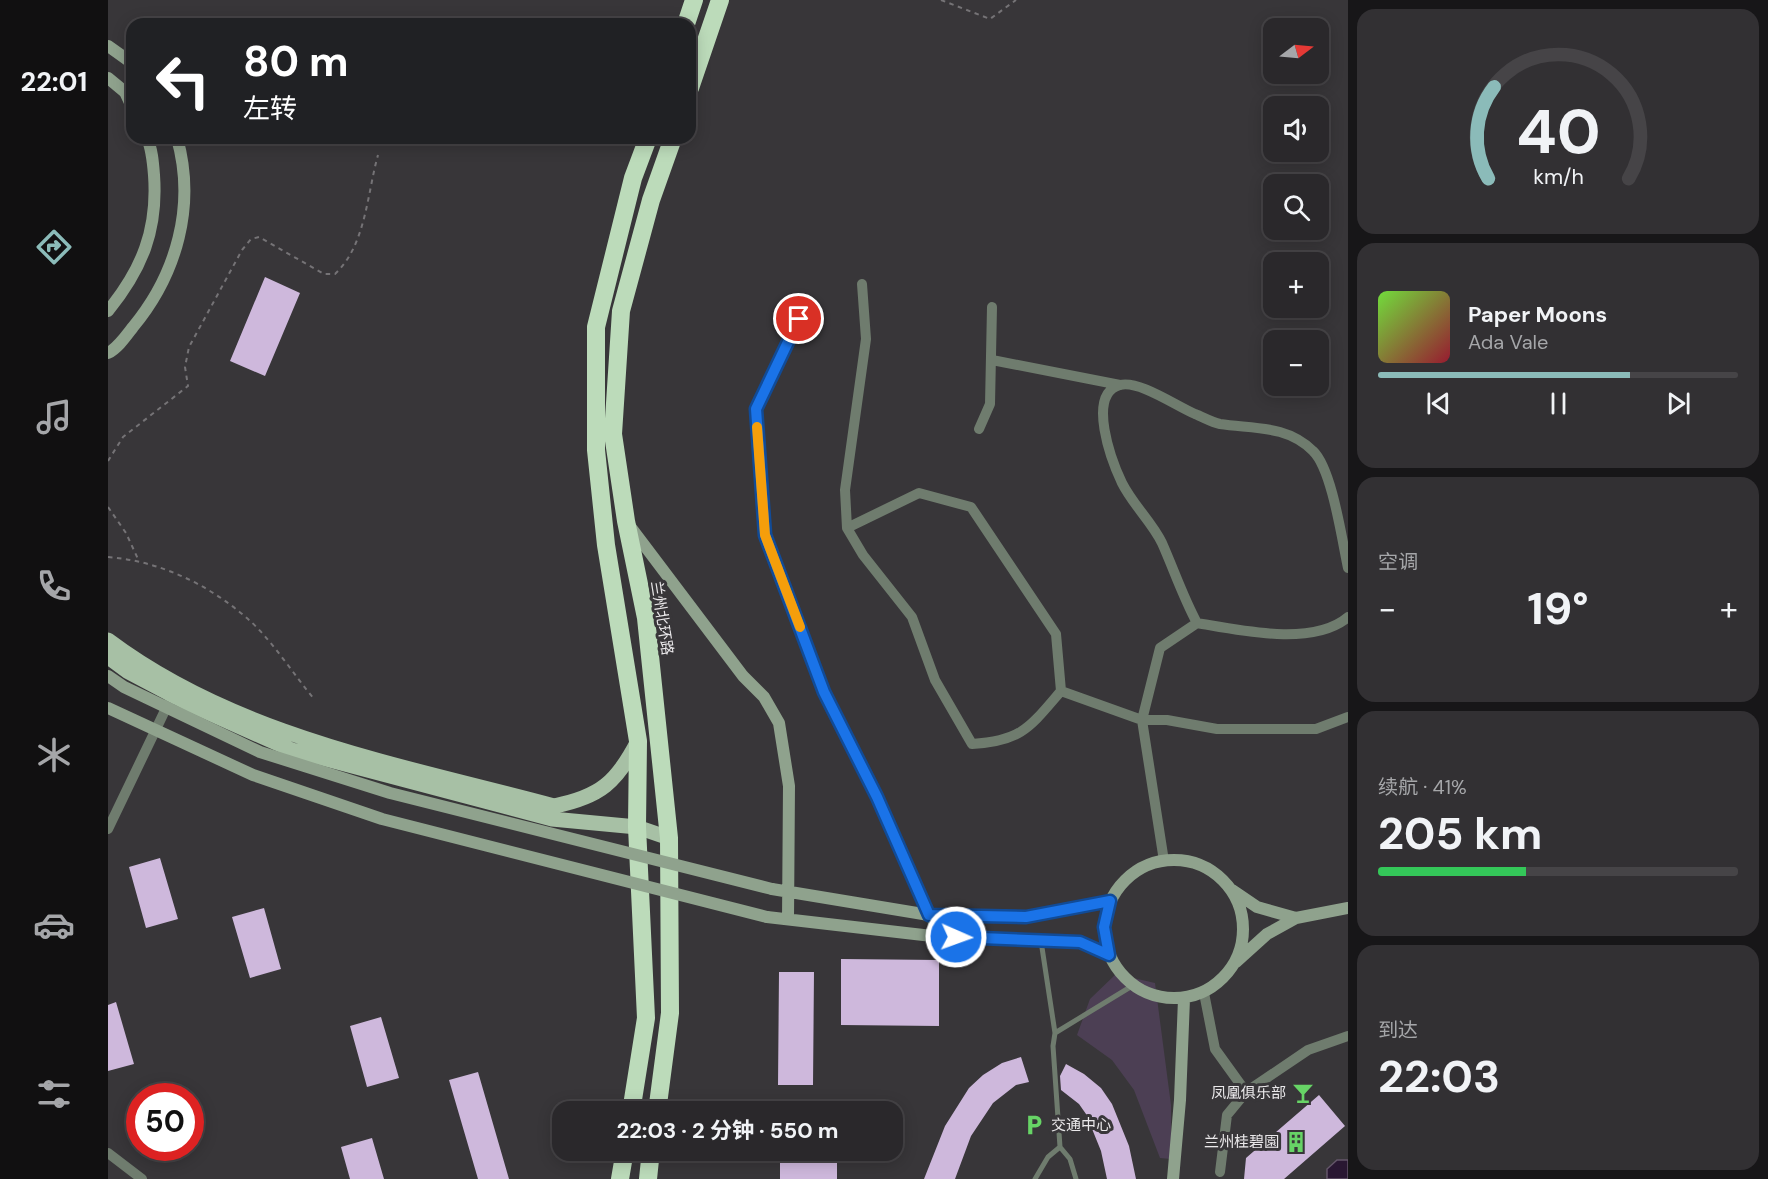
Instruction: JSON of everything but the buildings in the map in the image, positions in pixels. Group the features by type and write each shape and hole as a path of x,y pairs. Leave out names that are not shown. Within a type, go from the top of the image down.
{"highway":[{"path":"688,18 694,0"},
{"path":"696,70 720,0"},
{"path":"633,1101 646,1018 637,827 638,741 606,545 596,450 596,327 633,178 646,144"},
{"name":"兰州北环路","path":"658,1101 670,1013 669,838 646,618 626,521 613,434 621,311 651,200 671,144"},
{"path":"620,1179 623,1161"},
{"path":"648,1179 650,1161"}],"main road":[{"path":"108,45 126,58"},
{"path":"108,78 126,94"},
{"path":"108,311 126,290 147,249 156,204 149,144"},
{"path":"108,353 149,308 174,259 186,206 178,144"},
{"path":"626,521 743,676 764,697 779,723 789,786 788,919"},
{"path":"108,640 134,660 198,694 296,738 554,806 582,800 606,787 625,766 638,741"},
{"path":"108,657 127,671 173,695 292,750 552,819 637,827 669,838"},
{"path":"108,676 124,687 260,752 390,793 772,890 929,915 1026,917 1110,901"},
{"path":"108,708 253,775 382,819 767,917 932,936 1080,942 1109,955"},
{"path":"1296,918 1257,907 1229,887 1216,874 1200,865 1182,860 1147,865 1132,874 1119,886 1110,901 1104,927 1109,955 1118,972 1132,986 1157,997 1184,999 1204,993 1221,981 1234,965 1267,934 1296,918 1348,908"},
{"path":"1229,887 1239,905 1243,925 1241,946 1234,965"},
{"path":"1173,1179 1180,1100 1184,999"}],"street":[{"path":"847,528 919,493 971,507 1056,634 1061,691 1040,719 1020,734 997,742 972,744 934,680 912,617 863,555 847,528 845,490 866,339 862,284"},
{"path":"979,429 990,404 993,307"},
{"path":"992,360 1120,385 1139,385 1167,402 1218,424 1253,426 1293,434 1315,453 1328,481 1348,568"},
{"path":"1120,385 1108,392 1101,405 1106,438 1122,483 1162,542 1197,623"},
{"path":"1164,861 1142,720 1160,648 1197,623 1257,632 1313,633 1338,625 1348,617"},
{"path":"1061,691 1142,720 1167,720 1217,729 1316,729 1348,717"},
{"path":"108,829 173,695"},
{"path":"1204,993 1215,1049 1246,1092"},
{"path":"1220,1176 1227,1115 1246,1092 1308,1050 1348,1036"},
{"path":"108,1153 142,1179"}],"lane":[{"path":"808,301 756,409 765,535 824,692 877,797 929,915 932,936"},
{"path":"1041,941 1055,1033 1053,1046 1060,1147 1070,1159 1076,1179"},
{"path":"1055,1033 1132,986"},
{"path":"1035,1179 1048,1157 1060,1147"}],"path":[{"path":"941,0 990,19 1016,0"},
{"path":"108,460 123,437 188,386 185,367 189,347 242,250 251,239 259,237 324,274 335,274 343,266 360,232 378,155"},
{"path":"108,507 134,547 138,560"},
{"path":"108,557 138,560 189,579 250,620 314,699"}],"shaded area":[{"path":"1116,974 1155,983 1171,1105 1171,1159 1160,1158 1134,1090 1112,1060 1077,1035 1090,999"},
{"path":"1337,1160 1348,1160 1348,1179 1327,1179 1327,1169"}],"slow traffic":[{"path":"757,427 765,535 800,627"}],"place":[{"name":"凤凰俱乐部","path":"1303,1093"},
{"name":"交通中心","path":"1034,1125"},
{"name":"兰州桂碧園","path":"1296,1142"}],"route":[{"path":"799,319 756,409 765,535 824,692 877,797 929,915 1026,917 1110,901 1104,927 1109,955 1080,942 956,937"}]}
